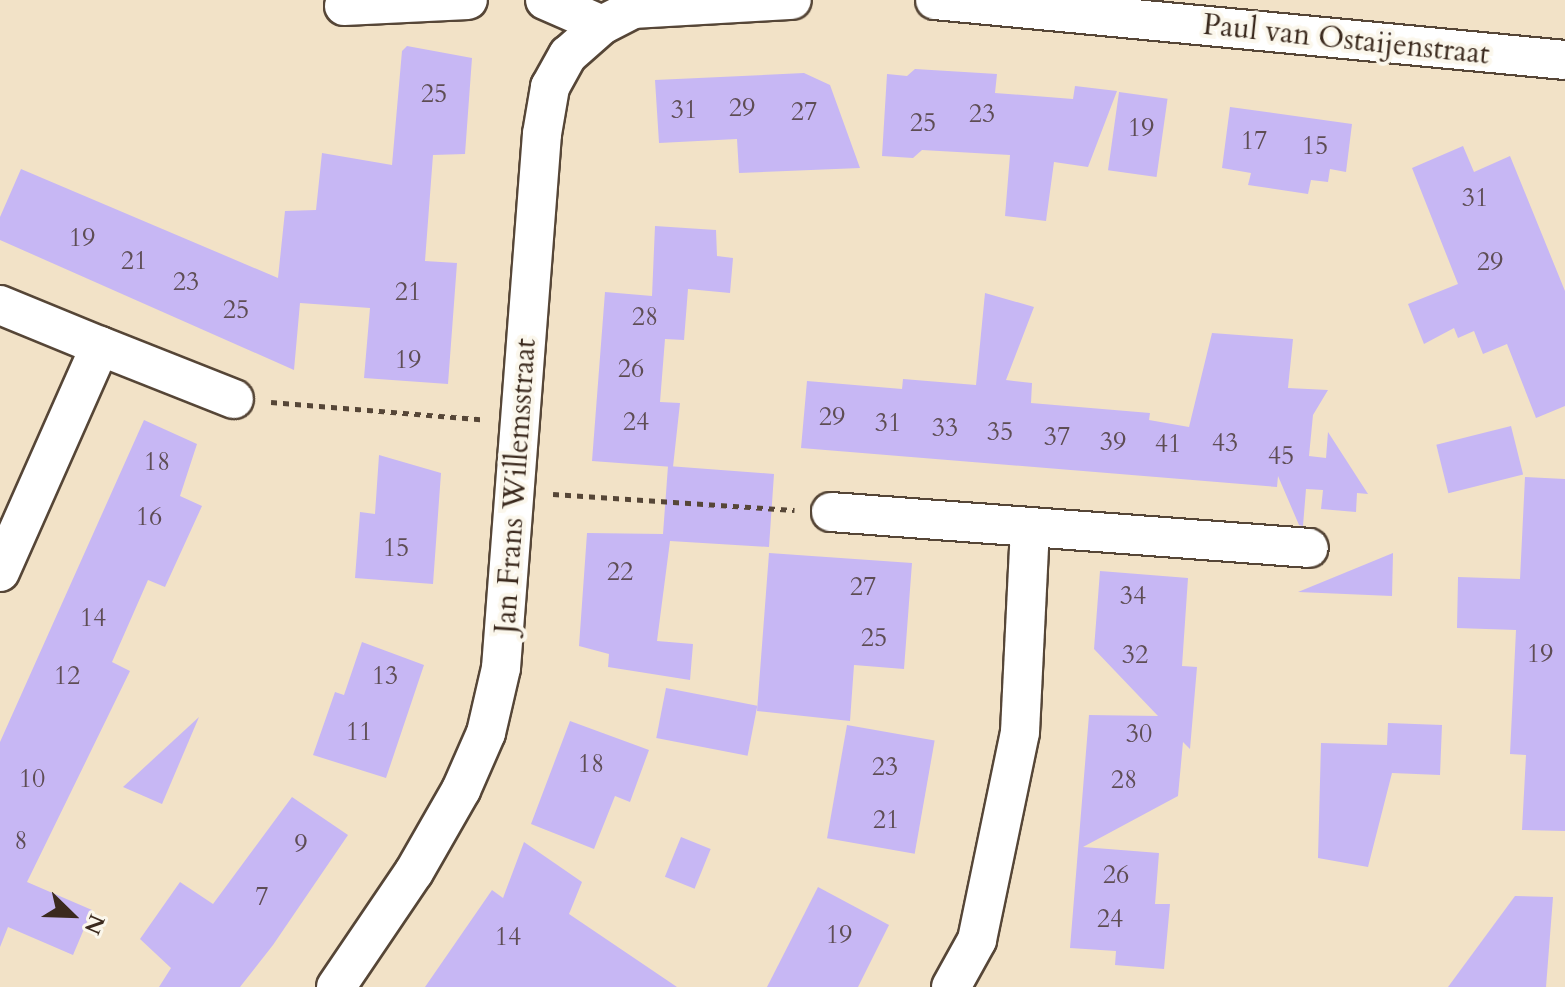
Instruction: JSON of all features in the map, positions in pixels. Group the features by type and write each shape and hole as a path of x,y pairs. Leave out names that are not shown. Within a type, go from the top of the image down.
{"street":[{"path":"344,6 468,0"},
{"path":"545,0 602,25 634,9 792,0"},
{"name":"Paul van Ostaijenstraat","path":"935,0 1561,71"},
{"name":"Jan Frans Willemsstraat","path":"336,987 414,872 461,790 486,733 501,668 550,87 568,55 602,25"},
{"path":"0,305 234,399"},
{"path":"0,572 100,346"},
{"path":"831,512 1309,548"},
{"path":"951,987 977,940 1020,732 1030,529"}],"path":[{"path":"234,399 520,423"},
{"path":"516,491 831,512"}],"building":[{"path":"407,46 472,58 465,154 433,155 425,261 457,263 448,384 364,378 370,308 300,303 294,370 0,240 0,217 21,169 278,278 285,211 316,210 322,153 392,165 402,51"},
{"path":"915,69 997,74 995,93 1073,99 1075,86 1117,91 1088,167 1054,162 1046,221 1005,216 1010,155 922,150 913,158 882,156 887,74 907,76"},
{"path":"804,73 830,85 860,168 739,173 737,139 659,143 655,80"},
{"path":"1119,92 1168,99 1157,177 1108,170"},
{"path":"1230,107 1352,124 1346,172 1330,169 1328,182 1311,180 1308,194 1248,185 1251,173 1222,168"},
{"path":"1463,146 1474,172 1510,156 1565,291 1565,406 1536,418 1507,344 1483,354 1474,331 1458,338 1454,328 1424,344 1408,304 1458,284 1412,168"},
{"path":"655,226 716,230 717,256 733,258 730,293 688,289 684,340 665,339 660,402 680,403 673,467 592,461 605,292 652,296"},
{"path":"985,293 1034,307 1006,380 1032,383 1031,403 1150,413 1149,420 1189,427 1212,333 1293,339 1288,388 1328,390 1313,415 1309,456 1326,458 1328,432 1368,494 1357,493 1356,512 1321,509 1323,490 1306,489 1303,526 1299,525 1278,476 1277,487 801,448 807,381 902,389 903,379 976,385"},
{"path":"144,420 197,444 180,496 202,506 165,587 148,580 112,662 130,671 27,882 92,910 73,955 8,927 0,947 0,742"},
{"path":"1511,426 1523,475 1448,493 1436,445"},
{"path":"379,455 441,473 433,584 355,578 360,512 375,514"},
{"path":"668,466 774,474 769,547 670,541 657,641 693,644 690,680 608,667 609,654 579,646 587,533 663,534"},
{"path":"1525,477 1565,479 1565,831 1522,830 1526,755 1510,754 1516,630 1457,628 1458,577 1520,579"},
{"path":"769,553 912,563 904,669 854,665 850,721 757,711"},
{"path":"1393,553 1392,596 1298,592"},
{"path":"1100,571 1188,578 1182,666 1197,667 1190,749 1183,742 1178,796 1083,847 1159,853 1155,904 1170,904 1164,969 1115,965 1116,951 1070,948 1089,715 1158,716 1094,649"},
{"path":"362,642 424,665 386,778 313,755 335,692 344,695"},
{"path":"666,688 757,706 748,756 656,738"},
{"path":"199,717 162,804 123,787"},
{"path":"570,721 649,750 630,802 615,796 594,849 531,824"},
{"path":"1388,723 1442,725 1440,775 1392,773 1368,867 1318,858 1321,743 1387,745"},
{"path":"847,725 935,740 915,854 827,838"},
{"path":"292,797 348,835 273,945 240,987 159,987 171,968 140,939 180,882 213,904"},
{"path":"681,837 711,849 695,889 665,877"},
{"path":"524,842 582,882 569,914 677,987 425,987 492,890 503,898"},
{"path":"818,887 889,925 858,987 767,987"},
{"path":"1515,896 1553,897 1546,987 1448,987"}]}
